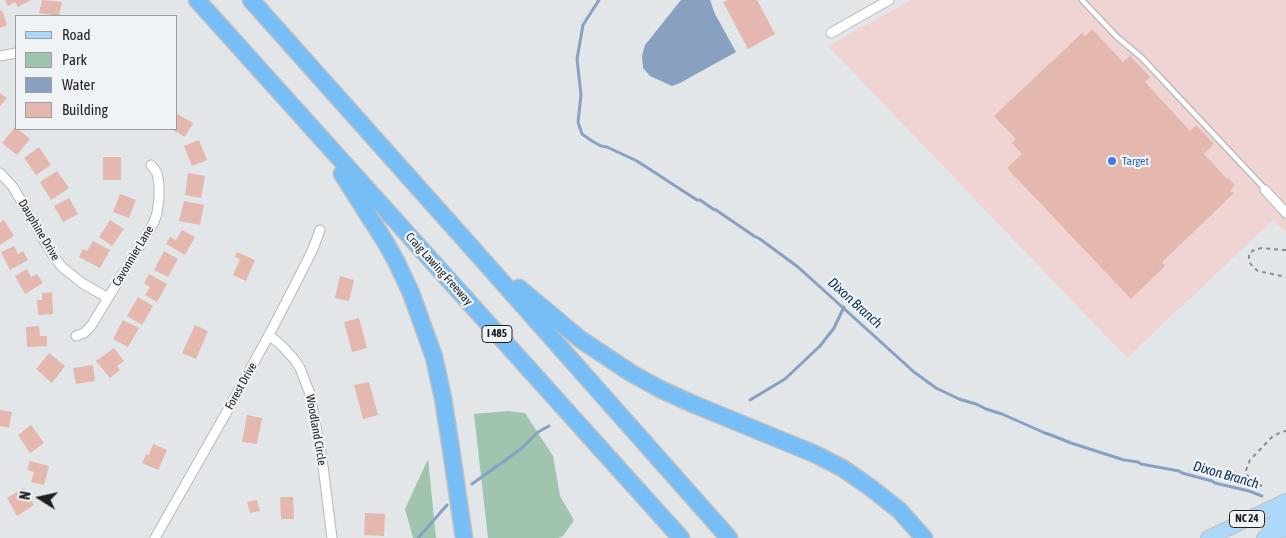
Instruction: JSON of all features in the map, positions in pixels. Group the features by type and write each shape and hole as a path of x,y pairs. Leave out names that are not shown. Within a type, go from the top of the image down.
{"highway":[{"name":"Craig Lawing Freeway","path":"197,0 681,538"},
{"path":"251,0 729,538"},
{"path":"314,130 386,243 411,294 422,323 434,357 443,398 464,538"},
{"path":"473,249 580,339 631,373 668,393 815,454 844,469 899,510 924,538"}],"main road":[{"name":"NC 24","path":"1208,538 1286,501"},
{"path":"1267,537 1272,525 1286,516"},
{"name":"NC 24","path":"1267,537 1286,528"}],"street":[{"path":"830,33 890,0"},
{"path":"0,56 15,53"},
{"name":"Cavonnier Lane","path":"76,336 84,333 91,326 148,234 157,213 160,184 157,173 151,165"},
{"name":"Dauphine Drive","path":"0,173 13,186 44,242 62,267 82,283 108,298"},
{"path":"1265,190 1286,205"},
{"path":"1265,190 1286,213"},
{"name":"Forest Drive","path":"155,538 269,335 301,273 320,230"},
{"name":"Woodland Circle","path":"269,335 294,359 309,389 322,458 332,538"}],"lane":[{"path":"1082,0 1116,36 1142,58 1265,190"}],"path":[{"path":"1286,250 1262,248 1249,253 1250,263 1258,271 1286,277"},
{"path":"1262,486 1249,480 1246,470 1250,460 1272,437 1286,431"}],"shaded area":[{"path":"911,0 1286,0 1286,232 1273,220 1127,358 828,46"}],"green space":[{"path":"508,411 525,413 553,456 560,496 574,520 563,536 558,538 488,538 474,414"},
{"path":"428,459 436,538 413,538 405,509"}],"water":[{"path":"681,0 710,0 715,14 736,52 672,86 650,76 643,68 642,56 645,45"}],"building":[{"path":"5,0 31,0 18,7 15,2 8,6"},
{"path":"42,0 62,2 59,15 39,13"},
{"path":"728,0 757,0 775,34 748,49 723,2"},
{"path":"2,10 7,25 0,28 0,11"},
{"name":"Target","path":"1092,29 1123,62 1130,56 1150,77 1145,82 1190,131 1196,125 1214,144 1204,154 1235,185 1230,191 1234,193 1162,262 1165,266 1131,299 1007,168 1022,154 1012,143 1016,139 994,116 1082,33 1085,36"},
{"path":"0,93 7,98 0,106"},
{"path":"178,114 193,123 185,137 173,130 178,130"},
{"path":"15,127 15,130 19,130 30,139 17,155 2,143"},
{"path":"199,140 207,160 192,166 184,146"},
{"path":"39,147 51,165 36,175 24,158"},
{"path":"103,157 121,157 121,180 103,180"},
{"path":"57,171 69,188 51,200 40,182"},
{"path":"188,173 205,176 201,198 185,195"},
{"path":"120,194 136,200 129,218 113,212"},
{"path":"69,198 78,214 63,222 54,206"},
{"path":"184,201 204,205 200,225 179,221"},
{"path":"4,220 14,236 0,245 0,223"},
{"path":"110,220 124,229 112,246 99,237"},
{"path":"182,230 195,237 185,255 166,244 170,237 176,240"},
{"path":"93,241 110,250 100,268 79,257 83,249 87,251"},
{"path":"14,246 18,254 23,251 28,260 10,270 1,252"},
{"path":"164,251 178,259 168,277 154,270"},
{"path":"237,252 255,260 246,281 233,275 240,259 235,257"},
{"path":"27,269 31,277 37,274 43,283 25,294 15,276"},
{"path":"149,274 167,284 157,302 145,295 150,287 144,283"},
{"path":"340,276 354,280 349,301 335,298"},
{"path":"52,292 53,314 38,315 37,300 42,300 42,293"},
{"path":"138,297 153,306 142,325 127,316"},
{"path":"359,318 367,348 352,352 344,322"},
{"path":"123,320 139,328 128,347 113,339"},
{"path":"195,325 208,331 196,359 182,353"},
{"path":"39,326 40,336 47,336 47,346 27,347 26,327"},
{"path":"114,348 124,361 117,366 120,370 110,378 96,361"},
{"path":"49,353 65,366 52,383 36,369"},
{"path":"93,365 95,381 76,384 73,368"},
{"path":"369,382 378,415 363,419 354,385"},
{"path":"0,410 12,412 9,428 0,426"},
{"path":"247,415 262,418 257,444 242,442"},
{"path":"31,425 44,443 30,453 18,435"},
{"path":"153,444 167,450 158,470 142,463 146,454 149,455"},
{"path":"30,461 49,466 44,485 31,482 34,472 27,470"},
{"path":"24,488 34,505 17,516 7,498"},
{"path":"280,497 293,497 294,519 281,519"},
{"path":"257,500 260,511 250,513 247,502"},
{"path":"365,513 385,514 384,536 364,535"}],"waterway":[{"name":"Dixon Branch","path":"599,0 583,25 577,59 581,95 578,122 582,134 601,146 637,161 760,239 798,267 914,372 936,388 959,399 1002,414 1071,443 1124,460 1179,471 1262,496"},
{"path":"750,400 785,379 820,346 834,328 844,307"},
{"path":"472,484 521,449 538,432 549,426"},
{"path":"418,538 447,505"}],"place":[{"name":"Target","path":"1112,161"}]}
